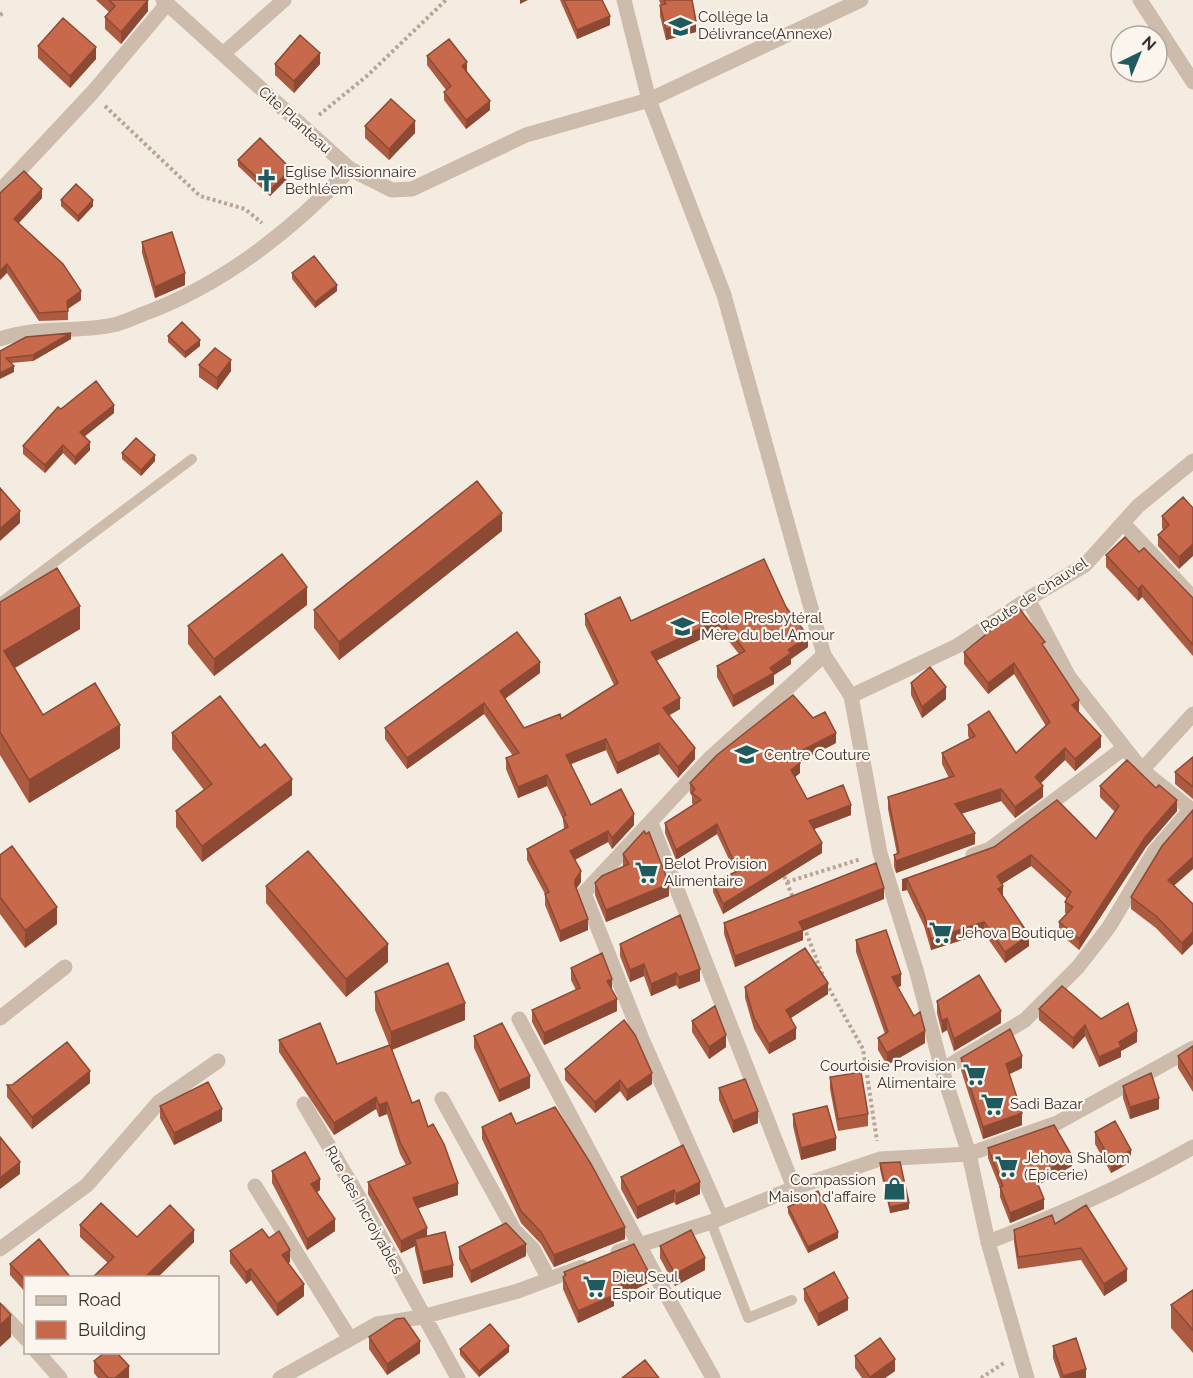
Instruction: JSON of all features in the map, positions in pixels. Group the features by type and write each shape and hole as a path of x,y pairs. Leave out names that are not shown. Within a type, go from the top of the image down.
{"street":[{"path":"224,53 284,0"},
{"path":"624,0 649,100 724,296 824,655 851,696 880,853 897,883 942,1070 969,1154 988,1242 1027,1378"},
{"name":"Cite Planteau","path":"165,2 224,53 303,129 350,169 392,190 412,189 526,135 649,100 861,0"},
{"path":"1140,0 1193,82"},
{"path":"0,191 92,93 165,2"},
{"path":"0,339 18,333 113,325 173,303 239,265 314,207 350,169"},
{"name":"Route de Chauvel","path":"851,696 957,646 1085,565 1138,506 1193,461"},
{"path":"1123,523 1193,598"},
{"path":"942,1070 1025,1020 1078,967 1109,927 1154,852 1192,810 1142,770 1124,748 1069,677 1028,599"},
{"path":"716,1219 584,894 710,758 824,655"},
{"path":"1142,770 1193,714"},
{"path":"957,861 990,849 1124,748"},
{"path":"651,823 794,1188"},
{"path":"0,1018 65,967"},
{"path":"519,1019 713,1378"},
{"path":"280,1378 377,1324 422,1317 518,1292 639,1244 716,1219 794,1188 880,1159 969,1154 1057,1123 1193,1048"},
{"path":"0,1249 87,1185 159,1102 218,1060"},
{"path":"442,1100 514,1230 533,1249 549,1279"},
{"name":"Rue des Incroiyables","path":"304,1104 356,1192 422,1317 458,1378"},
{"path":"988,1242 1056,1216 1130,1183 1193,1147"},
{"path":"255,1185 350,1339"},
{"path":"0,1311 24,1337"},
{"path":"39,1354 60,1378"}],"lane":[{"path":"0,603 192,459"},
{"path":"716,1219 748,1318 792,1300"}],"path":[{"path":"303,129 368,75 446,0"},
{"path":"92,93 200,196 245,209 278,235"},
{"path":"788,882 880,853"},
{"path":"778,863 795,902"},
{"path":"802,923 821,974 863,1049 880,1159"}],"building":[{"path":"109,0 148,0 121,32 105,17 115,6"},
{"path":"564,0 602,0 610,16 577,30"},
{"path":"664,0 692,0 696,21 666,29 660,5 666,4"},
{"path":"63,18 96,47 70,76 38,46"},
{"path":"300,35 320,53 294,81 275,64"},
{"path":"449,39 467,62 462,66 490,101 466,120 444,92 451,86 427,56"},
{"path":"391,99 415,121 389,149 365,126"},
{"path":"260,138 291,169 270,190 238,160"},
{"path":"24,171 42,189 14,219 63,264 81,291 67,301 68,311 39,313 7,264 0,271 0,193"},
{"path":"76,184 93,200 78,216 61,200"},
{"path":"172,232 185,273 155,287 142,242"},
{"path":"314,256 337,285 315,302 292,273"},
{"path":"182,322 200,340 185,352 168,336"},
{"path":"71,333 33,355 6,358 14,366 0,373 0,351 26,337"},
{"path":"215,348 231,360 217,378 199,365"},
{"path":"96,381 114,405 80,432 90,442 75,457 63,445 45,465 23,446 58,407 61,409"},
{"path":"136,438 155,455 141,470 122,453"},
{"path":"477,481 502,513 339,642 314,610"},
{"path":"0,488 20,511 0,529"},
{"path":"1183,497 1193,508 1193,544 1179,557 1158,535 1169,525 1162,516"},
{"path":"1125,537 1139,552 1144,548 1193,598 1193,645 1142,585 1138,589 1106,555"},
{"path":"282,554 307,587 214,659 188,626"},
{"path":"764,559 786,607 808,636 788,650 791,653 770,668 774,673 733,696 717,666 745,651 720,619 651,652 680,698 663,708 695,748 678,767 659,743 617,763 606,739 566,755 591,805 621,789 634,814 612,838 608,831 570,851 581,871 575,880 575,885 588,919 560,931 545,894 549,892 527,849 568,827 563,817 566,815 547,775 518,787 506,758 519,753 484,703 407,758 385,728 517,632 540,662 500,691 524,728 560,714 561,719 618,683 585,614 620,597 631,621"},
{"path":"57,568 80,606 4,651 43,715 95,683 120,725 29,780 0,732 0,602"},
{"path":"1019,608 1045,642 1042,644 1079,700 1072,705 1101,736 1075,759 1065,748 1035,777 1043,786 1015,807 1001,789 955,804 975,833 896,861 894,855 899,853 888,797 954,776 942,753 975,736 968,725 989,711 1016,753 1050,722 1014,663 988,683 964,652"},
{"path":"930,667 946,687 922,707 911,683"},
{"path":"793,695 813,718 825,712 836,733 793,755 800,763 791,770 807,799 843,785 851,805 809,821 822,843 723,904 713,882 738,871 717,824 676,850 665,823 701,800 692,793 695,789 690,783 717,755"},
{"path":"220,696 260,748 265,744 292,779 202,846 176,811 212,784 172,733"},
{"path":"1193,757 1193,787 1175,772"},
{"path":"1127,760 1156,788 1159,785 1177,800 1146,836 1079,939 1059,922 1073,907 1065,902 1071,892 1031,855 997,876 1003,886 998,889 1029,935 1005,952 984,922 931,939 924,915 907,879 902,880 994,847 1057,800 1096,839 1119,806 1100,786"},
{"path":"1193,810 1193,857 1168,880 1193,904 1193,932 1182,943 1156,916 1131,897 1162,846"},
{"path":"644,831 646,834 649,832 669,884 606,910 595,883 602,876 629,864 623,854"},
{"path":"12,846 57,907 25,930 0,897 0,855"},
{"path":"308,851 388,944 346,979 266,886"},
{"path":"876,863 884,888 799,922 803,930 735,956 724,923"},
{"path":"680,915 700,969 679,977 676,973 651,984 644,964 630,970 620,944"},
{"path":"886,930 901,974 892,977 914,1016 920,1012 925,1031 887,1053 878,1038 888,1032 856,940"},
{"path":"805,948 828,983 786,1010 796,1028 769,1044 754,1018 745,987"},
{"path":"602,953 612,979 607,981 617,999 544,1033 532,1010 580,988 571,968"},
{"path":"448,963 465,1003 391,1032 375,992"},
{"path":"979,975 1001,1011 954,1039 947,1018 942,1021 937,1001"},
{"path":"1062,986 1101,1019 1128,1003 1137,1031 1119,1042 1121,1047 1099,1057 1085,1025 1073,1038 1039,1009"},
{"path":"715,1006 726,1035 709,1047 692,1021"},
{"path":"624,1020 635,1035 652,1073 627,1090 620,1080 595,1102 565,1069"},
{"path":"320,1023 337,1064 390,1045 412,1103 419,1100 428,1127 433,1124 444,1144 458,1183 413,1198 427,1228 401,1241 368,1182 411,1163 400,1142 387,1102 379,1105 376,1097 334,1123 279,1040"},
{"path":"502,1023 530,1076 499,1090 474,1036"},
{"path":"1010,1029 1022,1056 1006,1064 1022,1113 983,1127 961,1058"},
{"path":"67,1042 90,1071 32,1117 7,1085 12,1085"},
{"path":"1193,1046 1193,1080 1178,1056"},
{"path":"861,1072 868,1114 838,1119 830,1077"},
{"path":"1151,1073 1159,1098 1130,1107 1123,1086"},
{"path":"745,1079 758,1111 733,1121 719,1088"},
{"path":"208,1082 222,1109 174,1133 160,1106"},
{"path":"827,1106 836,1138 801,1148 793,1114"},
{"path":"555,1107 591,1164 625,1227 554,1255 541,1232 521,1211 482,1127 511,1113 516,1124"},
{"path":"1115,1121 1131,1150 1111,1161 1095,1132"},
{"path":"1054,1125 1072,1156 1035,1177 1044,1199 1010,1213 1000,1187 1003,1186 988,1148"},
{"path":"0,1137 20,1162 0,1178"},
{"path":"683,1145 700,1182 676,1194 674,1190 637,1207 621,1177"},
{"path":"305,1152 320,1179 311,1184 335,1219 307,1239 272,1171"},
{"path":"900,1162 909,1203 890,1207 880,1163"},
{"path":"818,1191 838,1232 808,1247 788,1207"},
{"path":"101,1203 137,1237 170,1205 194,1230 146,1276 94,1276 114,1257 80,1225"},
{"path":"1086,1205 1127,1269 1104,1284 1081,1248 1018,1257 1014,1230 1052,1215 1055,1224"},
{"path":"506,1223 526,1244 471,1271 459,1247"},
{"path":"262,1229 269,1238 279,1231 290,1250 282,1255 304,1284 277,1304 251,1269 246,1272 230,1251"},
{"path":"691,1230 705,1258 675,1274 660,1246"},
{"path":"445,1232 453,1265 423,1272 415,1239"},
{"path":"39,1239 69,1276 24,1276 24,1279 10,1264"},
{"path":"634,1244 648,1271 612,1290 614,1295 578,1311 563,1277 566,1275 564,1272"},
{"path":"834,1272 848,1298 818,1314 804,1289"},
{"path":"1193,1290 1193,1330 1171,1305"},
{"path":"0,1303 11,1315 0,1325"},
{"path":"404,1318 420,1341 387,1364 369,1337 396,1319"},
{"path":"490,1324 509,1346 479,1371 460,1349"},
{"path":"880,1338 895,1359 870,1377 855,1356"},
{"path":"1076,1338 1086,1369 1063,1376 1053,1346"},
{"path":"103,1354 118,1354 129,1366 115,1378 108,1378 94,1361"},
{"path":"645,1360 659,1378 622,1378"}],"place":[{"name":"Collège la Délivrance(Annexe)","path":"680,26"},
{"name":"Eglise Missionnaire Bethléem","path":"267,181"},
{"name":"Ecole Presbytéral Mère du bel Amour","path":"683,627"},
{"name":"Centre Couture","path":"746,755"},
{"name":"Belot Provision Alimentaire","path":"646,873"},
{"name":"Jehova Boutique","path":"940,933"},
{"name":"Courtoisie Provision Alimentaire","path":"974,1075"},
{"name":"Sadi Bazar","path":"992,1104"},
{"name":"Jehova Shalom (Epicerie)","path":"1006,1167"},
{"name":"Compassion Maison d'affaire","path":"894,1189"},
{"name":"Dieu Seul Espoir Boutique","path":"594,1286"}]}
